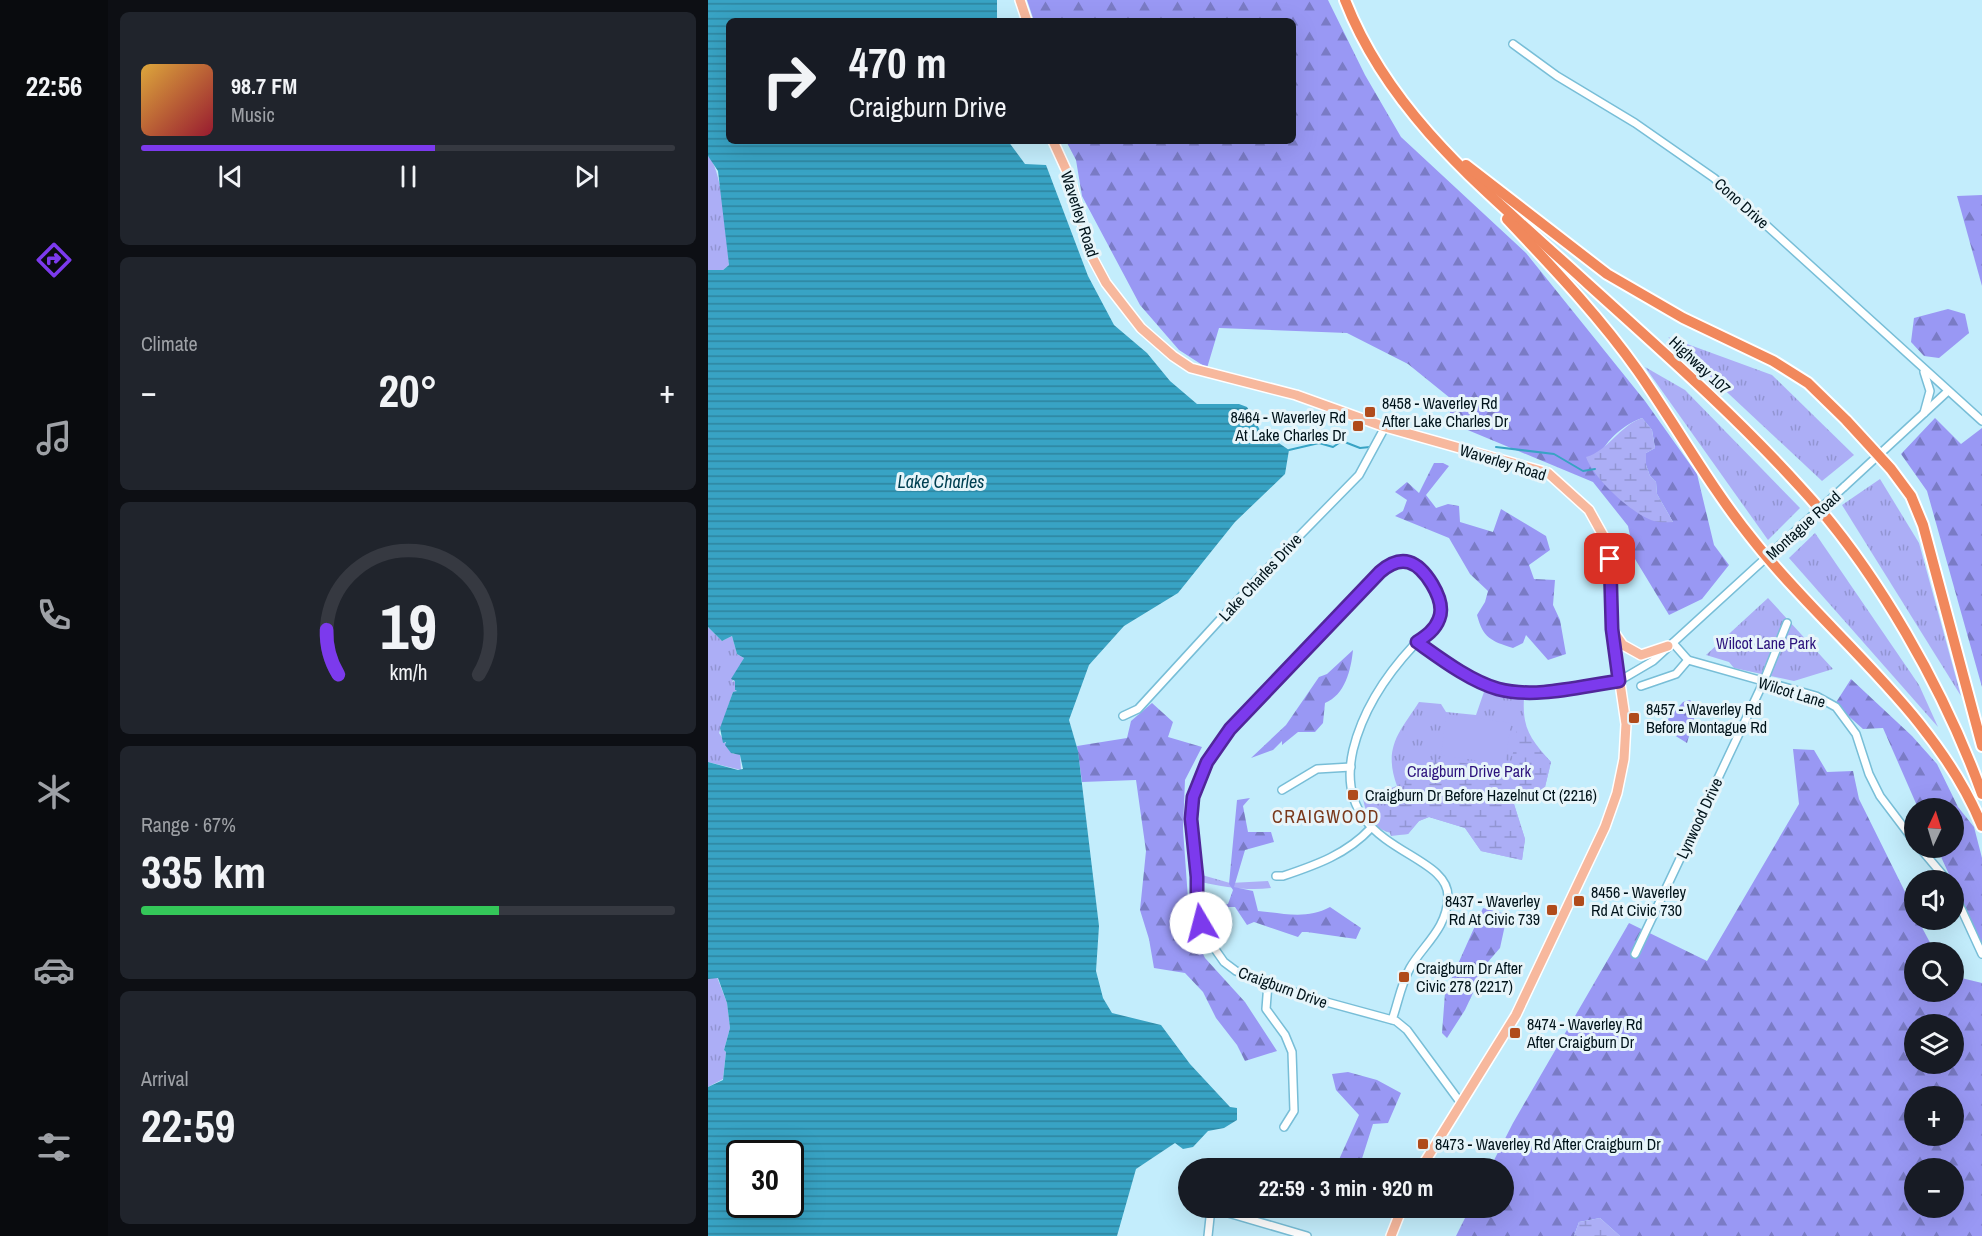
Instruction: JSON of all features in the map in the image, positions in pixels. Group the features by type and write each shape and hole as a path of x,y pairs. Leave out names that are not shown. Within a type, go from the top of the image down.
{"highway":[{"name":"Highway 107","path":"1345,0 1373,57 1424,130 1475,182 1719,403 1803,490 1877,587 1926,671 1982,794"},
{"path":"1424,130 1490,186 1607,274 1683,318 1773,361 1808,383 1878,456 1911,496 1923,525 1982,746"},
{"path":"1475,182 1582,298 1638,372 1708,479 1754,542 1920,724 1957,777 1982,826"}],"main road":[{"path":"1020,0 1026,18"},
{"name":"Waverley Road","path":"1054,144 1069,176 1092,257 1119,302 1156,343 1191,368 1296,395 1385,427 1548,473 1589,510 1604,537 1610,559 1612,629 1626,724 1622,775 1612,810 1516,1015 1500,1044 1460,1102 1426,1158"},
{"path":"1612,629 1623,645 1641,655 1671,645"},
{"path":"1391,1236 1398,1218"}],"street":[{"name":"Cono Drive","path":"1513,44 1557,76 1635,123 1714,178 1948,391"},
{"path":"1921,367 1930,391 1923,417"},
{"path":"1948,391 1982,421"},
{"name":"Montague Road","path":"1619,681 1648,666 1923,417 1948,391"},
{"name":"Lake Charles Drive","path":"1123,716 1138,710 1260,576 1359,475 1385,427"},
{"name":"Craigburn Drive","path":"1392,1020 1407,973 1435,935 1448,896 1444,881 1437,873 1381,837 1371,828 1358,808 1351,766 1356,741 1374,698 1387,676 1417,642 1436,625 1441,614 1441,602 1423,569 1414,562 1402,560 1390,564 1380,572 1230,729 1211,756 1197,784 1191,819 1197,877 1197,903 1201,923 1210,942 1230,967 1308,997 1392,1020 1407,1030 1460,1102"},
{"name":"Lynwood Drive","path":"1635,954 1763,683 1787,623"},
{"path":"1417,642 1480,682 1506,691 1529,692 1619,681"},
{"name":"Wilcot Lane","path":"1671,645 1688,660 1828,700 1843,714 1856,734 1873,783 1904,829"},
{"path":"1641,686 1676,674 1688,660"},
{"path":"1282,790 1300,777 1317,769 1351,766"},
{"path":"1276,876 1283,876 1328,860 1350,846 1371,828"},
{"path":"1928,858 1939,870"},
{"path":"1964,915 1982,954"},
{"path":"1268,983 1266,1009 1285,1035 1292,1052 1294,1111 1284,1127"},
{"path":"1208,1236 1210,1218"},
{"path":"1245,1218 1307,1236"}],"green space":[{"path":"1027,0 1328,0 1365,75 1401,137 1526,253 1645,401 1697,474 1714,545 1729,565 1702,599 1669,615 1635,559 1628,526 1593,482 1446,421 1455,402 1408,364 1347,333 1219,328 1207,368 1179,350 1140,305 1082,196 1076,160 1068,144 1296,144 1296,18 1033,18","holes":["1642,418 1652,430 1655,448 1646,453 1646,465 1650,476 1656,482 1657,494 1673,522 1661,521 1638,512 1618,497 1593,469 1612,438 1625,427"]},
{"path":"708,156 713,163 721,190 729,265 723,270 708,270"},
{"path":"1982,195 1982,286 1957,196"},
{"path":"1948,309 1965,314 1969,333 1939,358 1924,356 1911,342 1914,318"},
{"path":"1668,337 1772,375 1854,455 1822,481"},
{"path":"1645,367 1685,390 1800,508 1768,540"},
{"path":"1642,418 1652,430 1655,448 1646,453 1646,465 1650,476 1656,482 1657,494 1673,522 1654,521 1625,504 1605,485 1586,457 1601,450 1627,427"},
{"path":"1935,418 1961,444 1982,428 1982,687 1927,491 1901,454"},
{"path":"1434,463 1449,466 1426,495 1436,508 1448,504 1459,506 1460,522 1493,532 1501,509 1546,536 1550,550 1529,565 1534,579 1555,580 1553,605 1560,620 1566,654 1548,660 1526,635 1523,643 1513,648 1489,638 1482,629 1477,615 1485,602 1488,591 1470,574 1449,538 1395,516 1403,511 1407,500 1395,492 1407,482 1419,493"},
{"path":"1880,479 1919,543 1961,696 1842,505"},
{"path":"1815,533 1919,685 1938,727 1789,558"},
{"name":"Wilcot Lane Park","path":"1768,598 1833,669 1794,681 1734,668 1729,662 1706,655"},
{"path":"708,627 722,641 732,636 737,654 744,658 732,682 735,681 737,692 733,692 719,733 733,754 740,754 741,770 708,762"},
{"path":"1353,650 1346,681 1338,694 1325,703 1323,723 1315,732 1298,732 1282,745 1282,741 1273,750 1251,758 1286,725 1319,677 1327,674"},
{"path":"1851,679 1912,736 1937,764 1954,798 1914,798 1883,728 1863,729 1835,704"},
{"name":"Craigburn Drive Park","path":"1485,689 1524,698 1526,726 1538,747 1551,762 1545,787 1514,804 1525,839 1522,860 1481,851 1465,828 1429,817 1419,821 1408,834 1384,831 1372,822 1363,798 1397,786 1392,761 1395,741 1419,702 1441,704 1446,712 1476,715"},
{"path":"1690,700 1697,708 1687,743 1661,727 1683,702"},
{"path":"1152,703 1173,722 1168,737 1202,747 1185,780 1183,829 1189,913 1196,940 1205,958 1245,1002 1277,1051 1245,1061 1237,1045 1216,1018 1203,992 1185,973 1154,968 1149,939 1140,910 1146,851 1136,780 1082,782 1077,746 1127,738 1131,721"},
{"path":"1446,714 1511,723 1505,765 1441,755"},
{"path":"1517,728 1523,729 1525,735 1551,762 1545,787 1514,804 1525,839 1522,860 1481,851 1465,828 1429,817 1419,821 1408,834 1391,836 1382,811 1405,790 1404,781 1418,776 1419,762 1437,759 1505,769 1511,765"},
{"path":"1793,749 1814,750 1827,772 1853,771 1859,799 1904,890 1904,930 1923,930 1930,942 1904,942 1904,1002 1964,1002 1964,979 1982,983 1982,1236 1620,1236 1600,1218 1579,1222 1574,1236 1456,1236 1465,1218 1514,1218 1514,1158 1495,1158 1629,923 1707,961 1799,804"},
{"path":"1250,798 1243,806 1248,832 1271,832 1274,842 1245,850 1234,887 1253,891 1258,911 1303,915 1330,907 1361,928 1356,939 1307,932 1302,932 1298,937 1254,922 1247,925 1235,907 1224,907 1212,912 1205,907 1228,904 1233,890 1229,884 1237,800"},
{"path":"1964,814 1974,827 1982,858 1982,947 1964,907 1964,870 1947,870 1942,858 1964,858"},
{"path":"1202,875 1230,883 1268,881 1271,888 1245,889 1210,884 1201,882"},
{"path":"1483,908 1502,913 1505,925 1500,948 1487,963 1465,1010 1447,1038 1442,1033 1445,993"},
{"path":"717,977 727,1003 730,1028 724,1050 726,1052 723,1079 708,1087 708,979"},
{"path":"1348,1072 1377,1080 1401,1093 1388,1123 1373,1124 1362,1158 1340,1158 1359,1115 1336,1090 1332,1074"},
{"path":"1600,1218 1620,1236 1574,1236 1579,1222"}],"water":[{"name":"Lake Charles","path":"708,0 997,0 997,18 726,18 726,144 1010,144 1025,164 1046,165 1088,276 1114,325 1147,353 1170,381 1197,404 1239,404 1247,407 1260,430 1289,450 1285,474 1235,522 1178,593 1124,626 1089,665 1069,720 1078,751 1099,926 1096,971 1103,998 1112,1013 1161,1025 1190,1064 1230,1107 1237,1108 1237,1120 1224,1128 1208,1131 1193,1147 1183,1149 1175,1143 1136,1169 1117,1236 708,1236 708,1087 723,1080 726,1052 724,1050 730,1028 727,1003 718,978 708,979 708,762 738,770 743,769 740,755 731,753 725,745 726,742 723,743 720,728 733,692 737,691 735,681 731,679 744,658 737,654 732,636 722,641 708,627 708,270 723,270 729,265 718,171 708,156"}],"waterway":[{"path":"1289,450 1319,443 1333,447 1342,441 1360,448 1370,447"},
{"path":"1496,447 1554,454 1583,471 1595,469"}],"place":[{"name":"8458 - Waverley Rd After Lake Charles Dr","path":"1370,412"},
{"name":"8464 - Waverley Rd At Lake Charles Dr","path":"1358,426"},
{"name":"8457 - Waverley Rd Before Montague Rd","path":"1634,718"},
{"name":"Craigburn Dr Before Hazelnut Ct (2216)","path":"1353,795"},
{"name":"8456 - Waverley Rd At Civic 730","path":"1579,901"},
{"name":"8437 - Waverley Rd At Civic 739","path":"1552,910"},
{"name":"Craigburn Dr After Civic 278 (2217)","path":"1404,977"},
{"name":"8474 - Waverley Rd After Craigburn Dr","path":"1515,1033"},
{"name":"8473 - Waverley Rd After Craigburn Dr","path":"1423,1144"}],"district":[{"name":"CRAIGWOOD","path":"1326,816"}],"route":[{"path":"1201,923 1197,903 1197,877 1191,819 1193,797 1207,762 1230,729 1380,572 1396,561 1408,560 1423,569 1433,586 1441,602 1441,614 1430,633 1417,642 1480,682 1506,691 1529,692 1619,681 1612,629 1610,559"}]}
